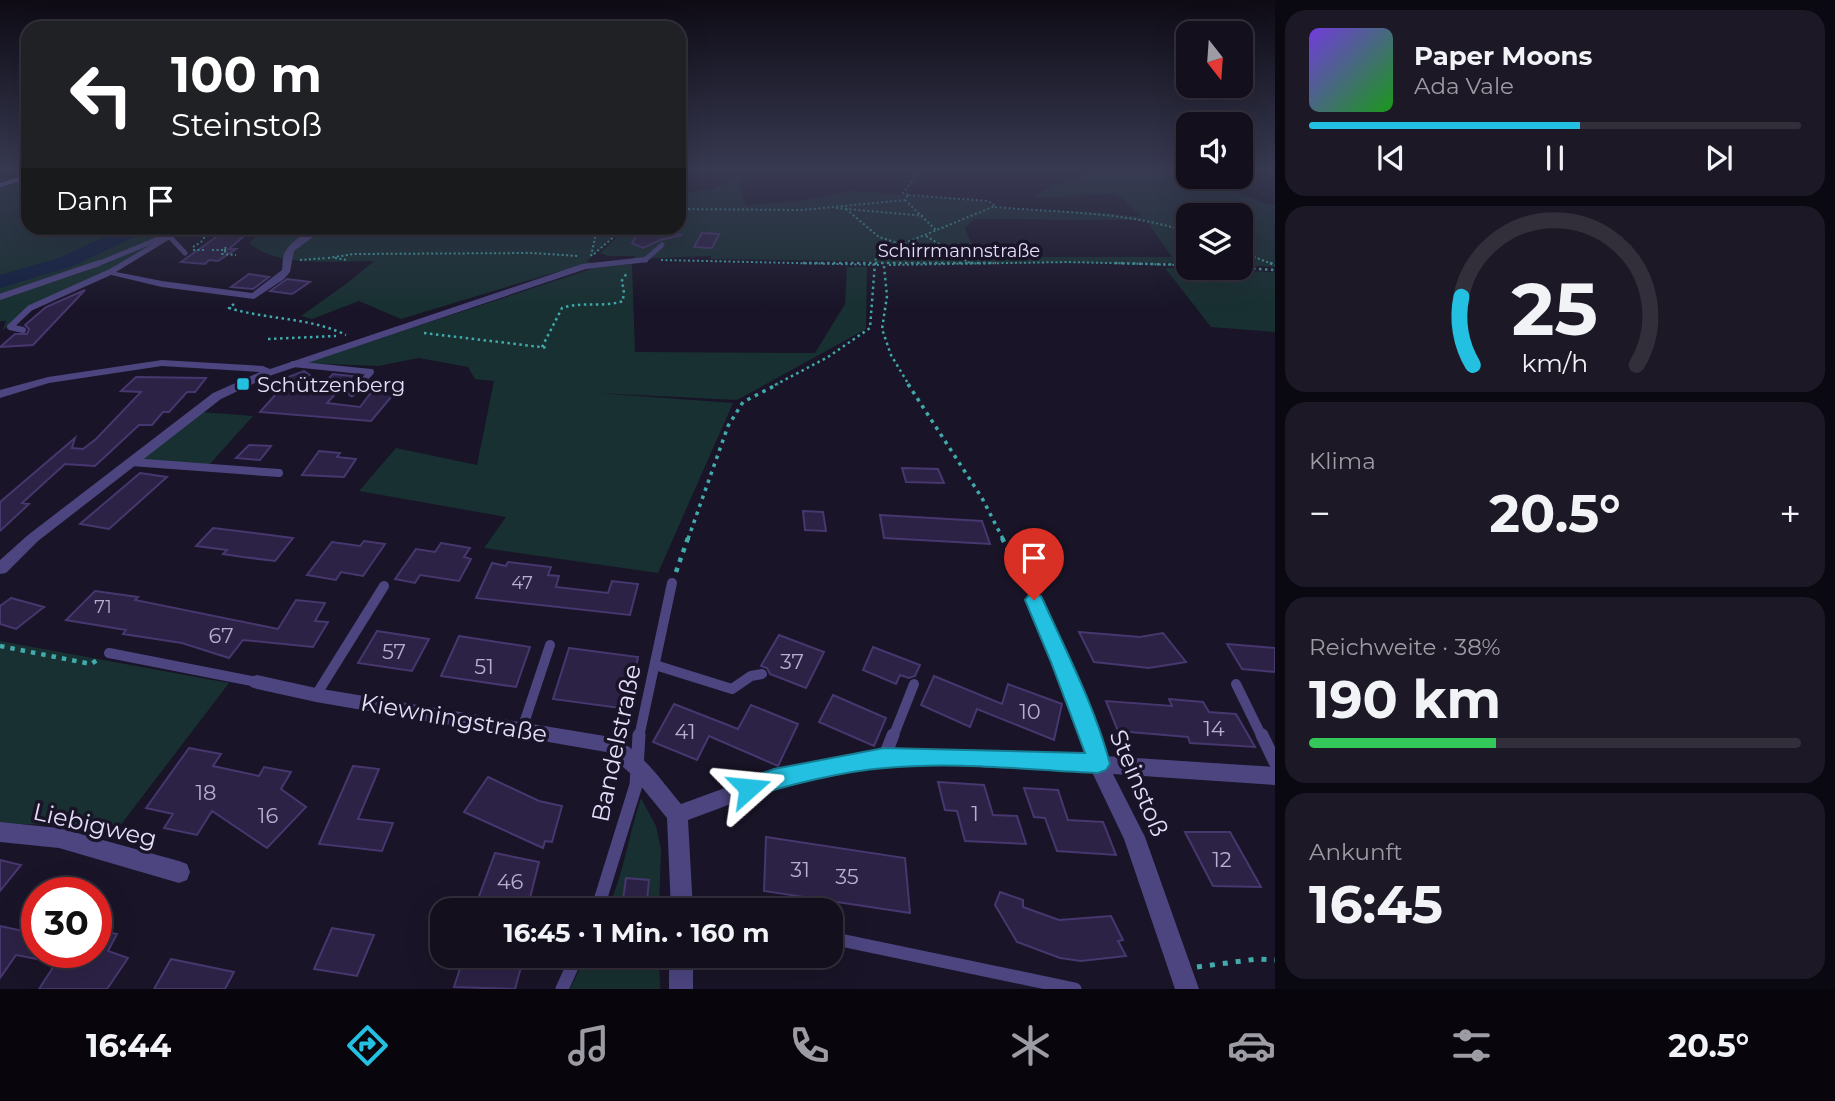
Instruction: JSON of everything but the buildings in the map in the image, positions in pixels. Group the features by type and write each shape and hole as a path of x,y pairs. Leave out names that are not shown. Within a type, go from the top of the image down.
{"street":[{"path":"108,273 168,235"},
{"path":"108,273 254,296 281,277 287,270 288,254 296,243 309,235"},
{"path":"0,569 33,538 217,396 268,373 398,330 593,258 645,260"},
{"path":"0,394 48,380 162,363 264,369 268,373"},
{"name":"Steinstoß","path":"1034,600 1066,673 1098,764 1134,836 1184,979"},
{"name":"Kiewningstraße","path":"257,682 316,695 611,745 638,768 677,815"},
{"path":"682,898 677,815 774,779 884,758 1098,764 1275,776"},
{"name":"Liebigweg","path":"0,832 59,838 179,872"},
{"path":"681,968 681,989"}],"lane":[{"path":"0,298 70,275 168,235 185,253"},
{"path":"645,260 662,245"},
{"path":"23,330 10,327 30,308 108,273"},
{"path":"293,365 370,372 352,393"},
{"path":"131,462 279,473"},
{"name":"Bandelstraße","path":"600,898 638,768 637,745 672,583"},
{"path":"316,695 384,586"},
{"path":"522,729 550,645"},
{"name":"Kiewningstraße","path":"109,653 257,682"},
{"path":"655,665 732,689 751,676 762,674"},
{"path":"884,758 914,684"},
{"path":"1236,684 1275,762"},
{"path":"843,941 1075,989"},
{"path":"562,989 572,968"}],"path":[{"path":"854,216 879,237 903,245"},
{"path":"925,216 937,231"},
{"path":"870,328 876,255 973,216"},
{"path":"1135,216 1176,228"},
{"path":"185,253 206,235"},
{"path":"593,258 594,235"},
{"path":"288,260 354,254 532,253 593,258 617,235"},
{"path":"926,236 945,245 950,254 974,265"},
{"path":"212,250 225,248 227,250 222,254 236,255"},
{"path":"1253,257 1275,265"},
{"path":"328,258 346,260"},
{"name":"Schirrmannstraße","path":"645,260 884,265 1068,262 1176,264"},
{"path":"542,347 550,337 558,314 565,306 607,307 624,299 624,288 621,284 628,270 627,261"},
{"path":"884,265 887,296 882,329 895,364 982,498 1034,600"},
{"path":"1253,269 1275,270"},
{"path":"244,296 229,308 248,315 308,321 333,328 356,344"},
{"path":"672,583 728,426 743,402 828,357 870,328 882,329"},
{"path":"398,330 549,348"},
{"path":"268,339 340,336 356,344"},
{"path":"0,646 91,664 109,653"},
{"path":"1184,979 1256,959 1275,960"}],"green space":[{"path":"0,216 21,216 21,235 170,235 110,275 29,308 3,330 6,321 0,321"},
{"path":"686,216 1176,216 1176,263 889,264 861,261 711,259 711,256 635,259 635,256 608,256 600,253 619,235 686,235","holes":["973,219 1146,220 1172,257 980,257 965,229"]},
{"path":"1253,216 1275,216 1275,267 1253,266"},
{"path":"258,235 616,235 587,261 598,265 553,273 401,319 359,301 312,319 301,316 374,261 292,260 277,257 249,243"},
{"path":"632,264 635,352 815,353 845,304 847,267 867,267 866,329 737,400 598,393 733,403 658,573 484,548 506,517 359,491 396,448 477,465 494,381 475,379 468,367 419,358 378,366 306,363 594,268"},
{"path":"1165,268 1176,268 1176,280 1253,280 1253,271 1275,272 1275,332 1211,327"},
{"path":"202,412 253,416 209,465 138,460"},
{"path":"0,641 229,683 110,839 47,825 0,823"},
{"path":"641,798 656,826 661,849 659,898 612,898 618,883"},
{"path":"580,968 659,968 660,989 570,989"}],"waterway":[{"path":"0,282 66,262 123,235"}],"place":[{"name":"Schützenberg","path":"243,384"}],"route":[{"path":"749,788 774,779 884,758 1098,764 1094,744 1034,600"}]}
